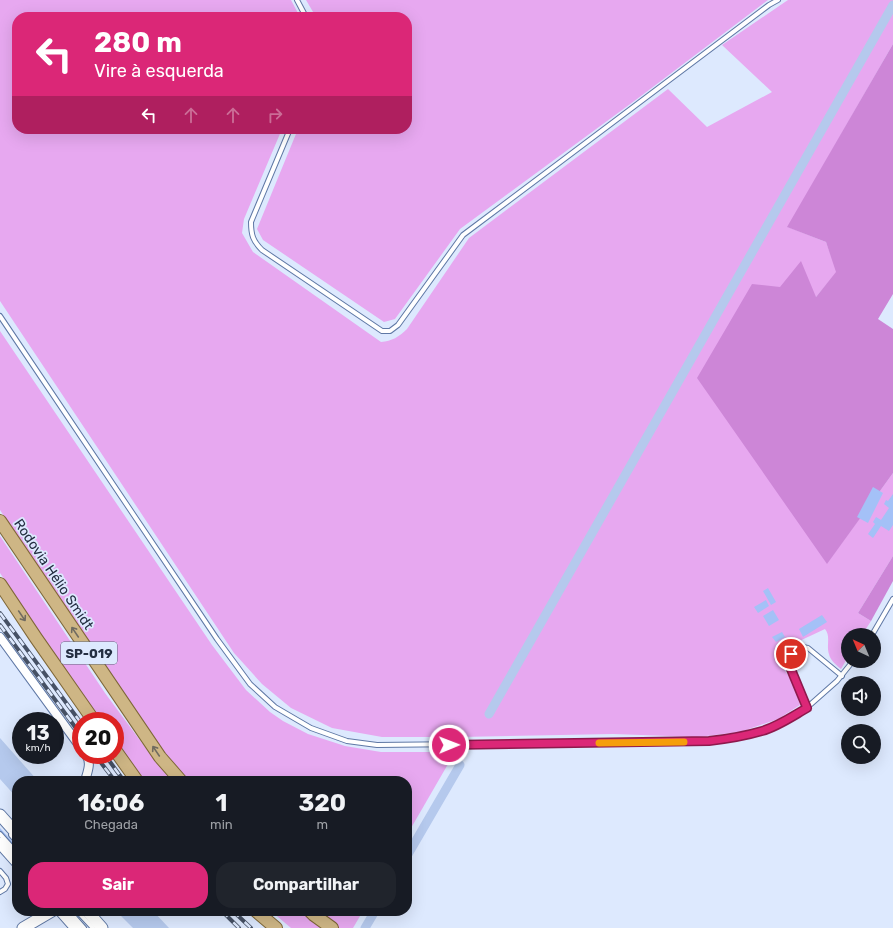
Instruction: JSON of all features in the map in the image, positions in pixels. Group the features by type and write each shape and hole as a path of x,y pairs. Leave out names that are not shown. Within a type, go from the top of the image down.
{"main road":[{"name":"Rodovia Hélio Smidt","path":"0,521 160,757 177,776"},
{"name":"SP-019","path":"0,584 88,712"},
{"path":"124,763 133,776"},
{"path":"0,815 12,833"},
{"path":"0,843 12,856"},
{"path":"24,928 44,916"},
{"path":"65,916 76,928"},
{"path":"91,916 102,928"},
{"path":"262,916 276,928"},
{"path":"316,916 332,928"}],"street":[{"path":"0,637 72,736"},
{"path":"86,776 89,764"}],"lane":[{"path":"297,0 303,12"},
{"path":"288,134 251,222 251,229 255,243 262,250 382,331 390,331 398,325 462,235 769,5 778,0"},
{"path":"0,316 217,639 250,684 275,707 311,728 347,741 377,746 709,741 763,731 789,719 807,708 841,677"},
{"path":"876,628 893,599"},
{"path":"807,708 788,662 789,657 796,649 804,646 808,648 842,676 848,668"},
{"path":"0,834 12,847"},
{"path":"0,871 6,878 8,884 5,889 0,892"},
{"path":"73,916 84,928"},
{"path":"82,916 93,928"}],"shaded area":[{"path":"0,0 291,0 297,12 12,12 12,134 280,134 244,219 242,233 253,252 381,342 389,341 395,338 407,329 469,238 668,89 707,127 772,92 722,45 785,2 788,0 893,0 893,44 788,227 826,242 837,272 816,297 827,563 893,473 893,556 858,613 871,621 866,628 841,628 841,669 831,658 828,651 828,635 825,629 778,651 776,656 794,685 800,705 778,719 740,732 698,737 613,734 382,737 332,728 291,708 262,684 234,653 0,301"},
{"path":"306,0 768,0 637,99 460,229 395,319 384,322 263,240 257,229 296,134 412,134 412,12 313,12"},
{"path":"893,44 893,294 878,319 893,329 893,473 827,564 697,378 752,284 780,287 801,261 816,297 836,272 826,242 787,227"},
{"path":"0,331 212,645 246,690 270,712 283,721 308,734 345,746 381,752 455,752 412,826 412,776 177,776 160,757 0,510"},
{"path":"0,536 119,712 93,712 0,573"},
{"path":"893,556 893,581 871,621 858,613"},
{"path":"124,719 168,776 141,776 124,753"},
{"path":"277,916 308,916 323,928 291,928"},
{"path":"316,916 360,916 353,928 332,928"}],"water":[{"path":"0,738 12,752 12,764 23,764 34,776 12,776 12,792 0,779"},
{"path":"121,916 158,916 169,928 133,928"}],"building":[{"path":"873,487 883,493 868,523 857,517"},
{"path":"893,494 893,525 889,531 881,526 873,538 868,534 875,524 873,522 876,517 881,520 889,508 884,504"},
{"path":"768,588 776,602 771,605 763,591"},
{"path":"766,600 769,606 758,613 754,607"},
{"path":"773,610 779,620 769,626 763,616"},
{"path":"822,615 827,622 803,637 799,629"},
{"path":"782,632 785,637 776,642 772,637"},
{"path":"0,828 12,842 12,845 0,831"}],"waterway":[{"path":"489,714 893,5"},
{"path":"412,847 460,765"},
{"path":"365,928 372,916"}],"railway":[{"path":"0,613 73,712"},
{"path":"0,625 72,723"},
{"path":"102,764 111,776"},
{"path":"112,764 120,776"},
{"path":"227,916 239,928"},
{"path":"238,916 251,928"}],"slow traffic":[{"path":"599,743 684,742"}],"route":[{"path":"449,745 709,741 763,731 789,719 807,708 788,662 791,654"}]}
